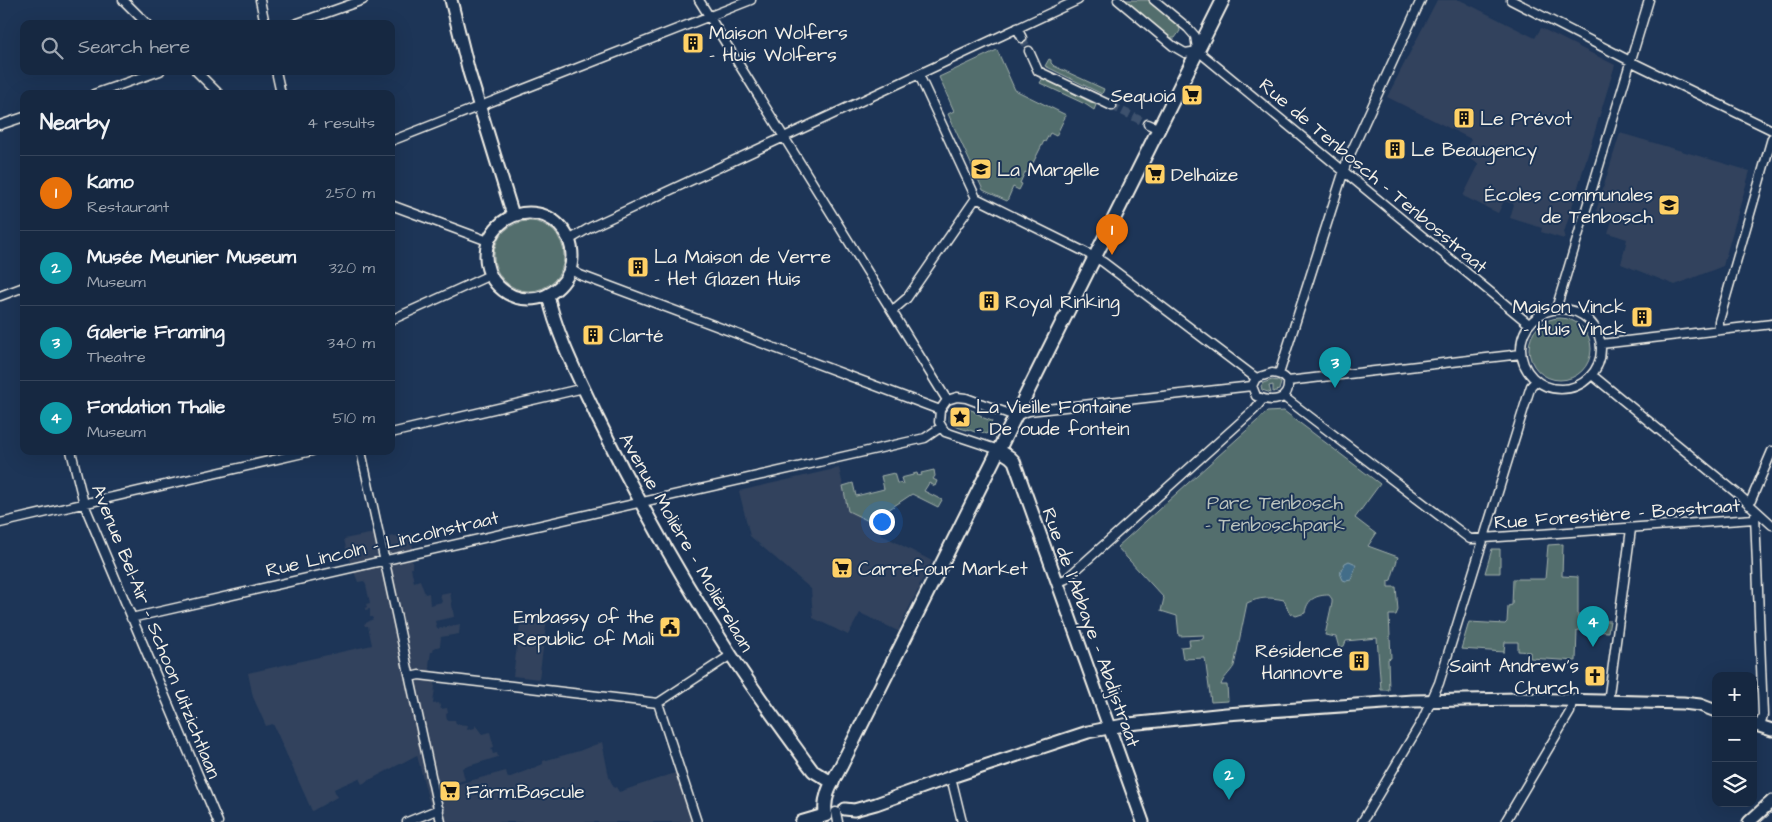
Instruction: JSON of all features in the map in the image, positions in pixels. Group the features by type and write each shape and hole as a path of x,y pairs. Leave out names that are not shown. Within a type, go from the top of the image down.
{"main road":[{"path":"836,815 824,807 825,798 832,783 1095,258 1153,126 1198,51 1223,0"},
{"path":"802,822 836,815"}],"street":[{"path":"123,0 143,20"},
{"path":"260,0 264,20"},
{"path":"306,20 363,0"},
{"path":"451,0 479,106 513,215"},
{"path":"699,0 948,400"},
{"path":"395,139 751,0"},
{"path":"569,240 591,227 1078,0"},
{"path":"1118,0 1173,46 1185,53 1198,51 1195,36 1154,0"},
{"path":"1279,374 1344,170 1421,0"},
{"path":"1511,0 1772,130"},
{"path":"1556,309 1649,0"},
{"path":"1017,28 1022,38"},
{"path":"1029,51 1038,71 1112,106"},
{"name":"Rue de Tenbosch - Tenbosstraat","path":"1198,51 1529,324"},
{"path":"105,90 149,75"},
{"path":"200,75 215,90"},
{"path":"277,75 280,90"},
{"path":"918,75 976,198 1095,258 1254,382 1256,396 1271,400 1284,397 1288,392 1288,381 1285,376 1279,374 1263,375 1254,382 1029,411 1016,416 960,396 948,400 940,410 938,417 941,427 945,432 999,450"},
{"path":"0,125 20,118"},
{"path":"1719,330 1719,321 1772,138"},
{"path":"892,311 906,298 976,198"},
{"path":"395,206 488,241"},
{"path":"528,213 542,215 561,227 569,240 572,255 570,269 561,284 548,295 536,299 518,298 501,290 490,275 485,255 488,241 495,228 513,215 528,213"},
{"path":"570,269 580,275 940,410"},
{"path":"395,318 490,275"},
{"path":"0,296 20,289"},
{"name":"Avenue Molière - Molièrelaan","path":"548,295 554,319 609,441 679,570 731,655 811,768 832,783"},
{"path":"1556,309 1582,314 1595,327 1601,344 1600,361 1592,375 1575,387 1564,389 1555,389 1536,381 1524,364 1521,354 1521,343 1529,324 1541,314 1556,309"},
{"path":"1601,344 1772,324"},
{"path":"1288,381 1521,354"},
{"path":"1592,375 1772,525"},
{"path":"1362,822 1422,721 1432,700 1444,669 1528,395 1531,386 1536,381"},
{"path":"395,432 584,388"},
{"path":"1284,397 1470,539 1483,539"},
{"path":"1058,582 1066,579 1254,410 1263,399"},
{"name":"Rue Lincoln - Lincolnstraat","path":"131,618 925,438 941,427"},
{"name":"Rue de l'Abbaye - Abdijstraat","path":"999,450 1008,455 1014,462 1143,822"},
{"path":"1772,451 1752,508 1763,715 1757,725 1772,730"},
{"name":"Avenue Bel-Air - Schoon Uitzichtlaan","path":"72,455 84,504 218,822"},
{"path":"0,523 295,455"},
{"path":"362,455 441,822"},
{"name":"Rue Forestière - Bosstraat","path":"1483,539 1754,519"},
{"path":"1608,702 1631,529"},
{"path":"410,677 419,675 658,703 731,655"},
{"path":"836,815 852,804 874,798 884,800 1088,732 1129,724 1226,714 1432,700 1500,699 1683,703 1700,705 1712,710"},
{"path":"1505,822 1570,712 1572,701"},
{"path":"658,703 697,822"},
{"path":"951,777 962,822"},
{"path":"1749,822 1772,801"},
{"path":"407,822 439,810"}],"shaded area":[{"path":"1437,0 1460,0 1535,38 1541,28 1615,65 1564,233 1564,239 1541,232 1542,228 1510,218 1514,204 1504,201 1498,213 1463,196 1479,164 1463,155 1471,139 1387,97"},
{"name":"Écoles communales de Tenbosch","path":"1620,133 1750,171 1723,266 1675,285 1621,264 1627,239 1608,233 1613,217 1596,211"},
{"path":"839,468 849,511 883,528 880,534 932,561 919,586 922,588 921,591 918,590 899,628 900,632 860,613 848,635 813,618 811,589 750,536 739,491"},
{"path":"411,533 413,542 411,568 414,582 420,580 425,594 429,593 430,605 442,602 440,594 450,592 454,617 435,621 437,629 460,624 459,634 441,637 440,646 434,648 433,652 431,652 429,665 435,687 433,704 439,703 441,709 447,708 447,720 455,720 456,724 468,725 467,730 475,728 475,725 482,734 490,732 494,747 491,748 493,754 497,753 498,757 462,768 465,780 458,782 458,784 506,771 508,778 543,764 543,761 579,751 602,742 609,777 614,788 616,787 619,792 678,772 694,822 434,822 417,755 362,784 359,778 334,789 337,797 312,811 273,724 266,726 253,697 248,673 372,645 368,626 364,624 373,619 370,617 370,609 365,610 366,604 370,603 366,585 364,581 358,582 348,557 344,539 369,534 389,537"},
{"path":"1349,561 1356,566 1351,580 1346,581 1343,580 1340,573 1345,563"},
{"path":"521,617 547,619 539,679 513,676"}],"green space":[{"path":"1124,0 1148,0 1179,25 1180,31 1175,38 1170,38"},
{"path":"997,50 1015,90 1066,115 1056,136 1050,133 1044,141 1028,173 1025,172 1019,190 1013,187 1007,201 983,190 948,114 954,111 939,77"},
{"path":"1049,59 1054,66 1104,89 1102,94 1045,66"},
{"path":"1043,78 1096,105 1094,110 1040,83"},
{"path":"529,221 542,224 554,231 561,243 564,256 561,269 554,281 542,288 529,291 516,288 504,281 497,269 494,256 497,243 504,231 516,224"},
{"path":"1560,318 1572,320 1582,327 1589,337 1591,349 1589,361 1582,371 1572,378 1560,380 1548,378 1538,371 1531,361 1529,349 1531,337 1538,327 1548,320"},
{"path":"1272,380 1281,383 1279,390 1273,392 1273,385 1269,386 1271,393 1262,390 1261,386 1263,383"},
{"path":"959,406 974,411 981,417 992,421 987,434 976,430 975,432 960,428 951,423 949,414"},
{"name":"Parc Tenbosch - Tenboschpark","path":"1284,411 1380,484 1355,518 1376,534 1368,546 1398,557 1391,580 1388,581 1388,587 1396,587 1398,610 1396,615 1389,615 1391,658 1388,659 1389,690 1381,690 1377,638 1346,641 1344,646 1339,648 1336,637 1325,635 1332,603 1329,595 1313,599 1308,604 1305,613 1296,616 1289,612 1284,600 1265,598 1247,603 1234,666 1221,685 1227,685 1228,701 1211,702 1205,658 1183,659 1181,647 1190,646 1189,640 1203,639 1204,635 1179,636 1177,616 1161,611 1164,598 1117,547 1267,412"},
{"path":"934,470 935,476 933,479 937,481 935,486 929,483 924,491 942,500 938,507 912,494 879,516 886,520 883,528 848,511 843,486 853,483 856,496 884,489 881,476 894,473 897,483 903,484 901,478 917,473 918,476 922,475 921,473"},
{"path":"1563,544 1562,576 1578,577 1578,618 1582,620 1610,621 1608,632 1577,630 1576,661 1530,658 1530,652 1518,651 1518,642 1505,642 1504,652 1461,649 1469,622 1505,624 1507,622 1508,606 1512,605 1513,579 1545,579 1548,545"},
{"path":"1492,549 1500,549 1500,573 1485,573"}],"tunnel":[{"path":"1022,38 1029,51"},
{"path":"1112,106 1148,124"}],"tram line":[{"path":"1761,822 1772,812"}],"place":[{"name":"Maison Wolfers - Huis Wolfers","path":"693,43"},
{"name":"Sequoia","path":"1192,95"},
{"name":"Le Prévot","path":"1464,118"},
{"name":"Le Beaugency","path":"1395,149"},
{"name":"La Margelle","path":"981,169"},
{"name":"Delhaize","path":"1155,174"},
{"name":"Écoles communales de Tenbosch","path":"1669,205"},
{"name":"Kamo","path":"1112,255"},
{"name":"La Maison de Verre - Het Glazen Huis","path":"638,267"},
{"name":"Royal Rinking","path":"989,301"},
{"name":"Maison Vinck - Huis Vinck","path":"1642,317"},
{"name":"Clarté","path":"593,335"},
{"name":"Galerie Framing","path":"1335,388"},
{"name":"La Vieille Fontaine - De oude fontein","path":"960,417"},
{"name":"Carrefour Market","path":"842,568"},
{"name":"Embassy of the Republic of Mali","path":"670,627"},
{"name":"Fondation Thalie","path":"1593,647"},
{"name":"Résidence Hannovre","path":"1359,661"},
{"name":"Saint Andrew's Church","path":"1595,676"},
{"name":"Färm.Bascule","path":"450,791"},
{"name":"Musée Meunier Museum","path":"1229,800"}]}
